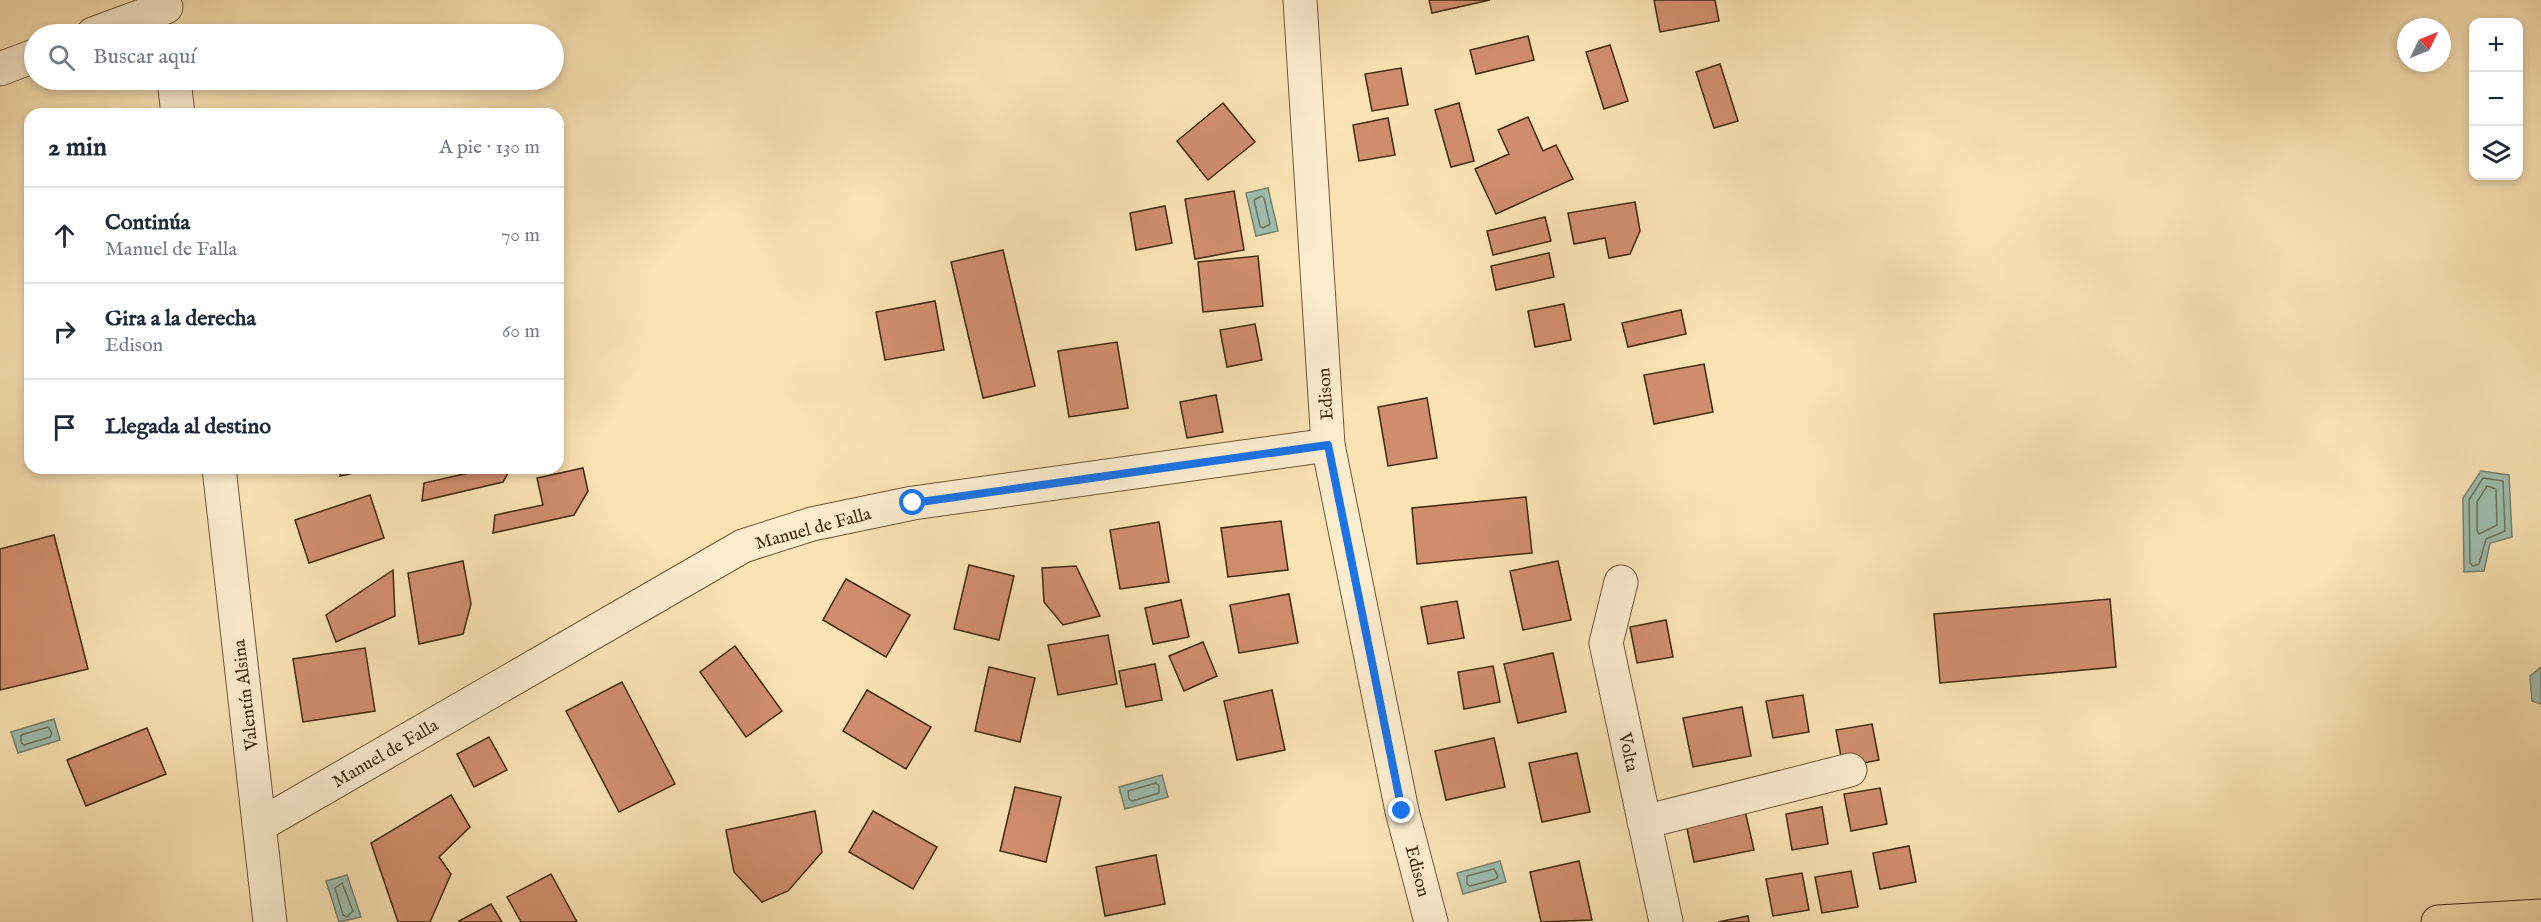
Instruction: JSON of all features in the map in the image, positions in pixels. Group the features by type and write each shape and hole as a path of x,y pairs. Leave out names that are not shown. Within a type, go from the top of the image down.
{"main road":[{"path":"2438,922 2541,916"}],"street":[{"name":"Edison","path":"1300,0 1328,445 1402,811 1431,922"},
{"path":"130,24 167,14"},
{"path":"0,69 24,60"},
{"path":"175,90 177,108"},
{"name":"Manuel de Falla","path":"260,825 743,546 812,524 913,503 1328,445"},
{"name":"Valentín Alsina","path":"220,474 270,922"},
{"name":"Volta","path":"1621,582 1606,643 1666,922"},
{"path":"1644,822 1850,770"}],"water":[{"path":"1268,188 1278,231 1256,236 1246,193"},
{"path":"2481,471 2509,475 2512,537 2490,543 2484,571 2464,572 2463,498"},
{"path":"2541,667 2541,704 2532,701 2530,676"},
{"path":"54,719 60,740 18,753 11,732"},
{"path":"1162,775 1168,797 1125,809 1119,787"},
{"path":"1500,861 1506,882 1463,894 1457,873"},
{"path":"347,875 361,917 339,922 326,881"}],"building":[{"path":"1429,0 1490,0 1432,13"},
{"path":"1654,0 1715,0 1719,21 1660,32"},
{"path":"1528,36 1534,60 1476,74 1470,50"},
{"path":"1610,45 1628,101 1604,109 1586,52"},
{"path":"1720,64 1738,121 1714,128 1696,72"},
{"path":"1401,68 1408,105 1372,111 1365,74"},
{"path":"1223,103 1255,142 1208,180 1177,141"},
{"path":"1459,103 1474,161 1451,167 1435,110"},
{"path":"1528,117 1543,151 1556,145 1573,179 1496,214 1475,169 1509,154 1498,130"},
{"path":"1388,118 1395,155 1359,161 1353,125"},
{"path":"1234,191 1244,250 1195,259 1185,199"},
{"path":"1635,202 1640,231 1630,254 1609,258 1605,238 1574,244 1568,213"},
{"path":"1165,206 1172,243 1136,250 1130,213"},
{"path":"1545,217 1551,241 1493,255 1487,231"},
{"path":"1003,250 1035,386 983,398 951,262"},
{"path":"1549,253 1554,277 1496,290 1491,266"},
{"path":"1258,256 1263,306 1203,312 1198,262"},
{"path":"935,301 944,350 885,360 876,312"},
{"path":"1564,304 1571,340 1535,347 1528,311"},
{"path":"1681,310 1686,334 1628,347 1622,323"},
{"path":"1255,324 1262,360 1227,367 1220,330"},
{"path":"1117,342 1128,408 1069,417 1058,351"},
{"path":"1704,364 1713,412 1654,424 1644,375"},
{"path":"1216,395 1223,432 1187,438 1180,402"},
{"path":"1427,398 1437,458 1388,466 1378,407"},
{"path":"583,468 588,491 574,515 493,533 495,515 543,505 537,478 564,474"},
{"path":"464,474 508,474 503,482 422,501 424,483"},
{"path":"370,495 384,538 309,563 295,520"},
{"path":"1526,497 1532,553 1417,564 1412,508"},
{"path":"1281,521 1288,570 1228,577 1221,528"},
{"path":"1159,522 1169,582 1120,589 1110,530"},
{"path":"54,535 88,669 0,690 0,549"},
{"path":"463,561 471,604 463,634 419,644 408,573"},
{"path":"1558,561 1571,620 1523,630 1510,571"},
{"path":"969,565 1014,576 999,640 954,629"},
{"path":"1076,566 1100,616 1063,625 1044,602 1042,568"},
{"path":"393,570 395,616 336,642 326,615"},
{"path":"846,579 910,615 886,657 823,620"},
{"path":"1289,594 1298,643 1239,653 1230,605"},
{"path":"2110,599 2116,667 1940,683 1934,614"},
{"path":"1181,600 1189,637 1153,644 1145,608"},
{"path":"1457,601 1464,638 1428,644 1421,607"},
{"path":"1666,620 1673,657 1637,663 1630,627"},
{"path":"1108,635 1117,684 1058,695 1048,645"},
{"path":"1203,642 1217,676 1184,691 1169,656"},
{"path":"735,646 782,711 746,737 700,672"},
{"path":"365,648 375,711 303,722 293,659"},
{"path":"1553,653 1566,712 1518,723 1504,664"},
{"path":"1155,664 1162,700 1126,707 1119,671"},
{"path":"1493,666 1500,702 1464,709 1458,672"},
{"path":"989,667 1035,678 1020,742 975,731"},
{"path":"622,682 675,784 619,812 566,711"},
{"path":"867,690 931,727 906,769 843,731"},
{"path":"1272,690 1285,750 1237,760 1224,701"},
{"path":"1803,695 1809,732 1773,738 1766,701"},
{"path":"1742,707 1751,756 1693,767 1683,718"},
{"path":"1872,724 1879,760 1843,767 1836,730"},
{"path":"147,728 166,774 86,806 67,760"},
{"path":"489,737 507,770 474,787 457,754"},
{"path":"1494,738 1505,787 1446,800 1435,751"},
{"path":"1577,753 1590,812 1542,822 1529,763"},
{"path":"1015,787 1061,797 1046,862 1000,851"},
{"path":"1880,788 1887,824 1851,831 1844,794"},
{"path":"451,795 470,827 439,857 451,874 430,922 398,922 371,843"},
{"path":"1743,802 1754,850 1694,862 1684,814"},
{"path":"1822,807 1828,844 1792,850 1786,814"},
{"path":"815,811 822,852 788,891 762,902 734,872 726,830"},
{"path":"873,811 937,847 913,889 849,852"},
{"path":"1909,846 1916,882 1880,889 1873,853"},
{"path":"1156,855 1165,904 1105,916 1096,867"},
{"path":"1579,861 1592,920 1541,922 1530,872"},
{"path":"1851,871 1858,907 1822,913 1815,877"},
{"path":"1802,873 1809,910 1773,916 1766,879"},
{"path":"551,874 577,922 521,922 507,897"},
{"path":"491,904 502,922 459,921"},
{"path":"1748,916 1749,922 1718,922"}],"route":[{"path":"913,503 1328,445 1402,811"}]}
